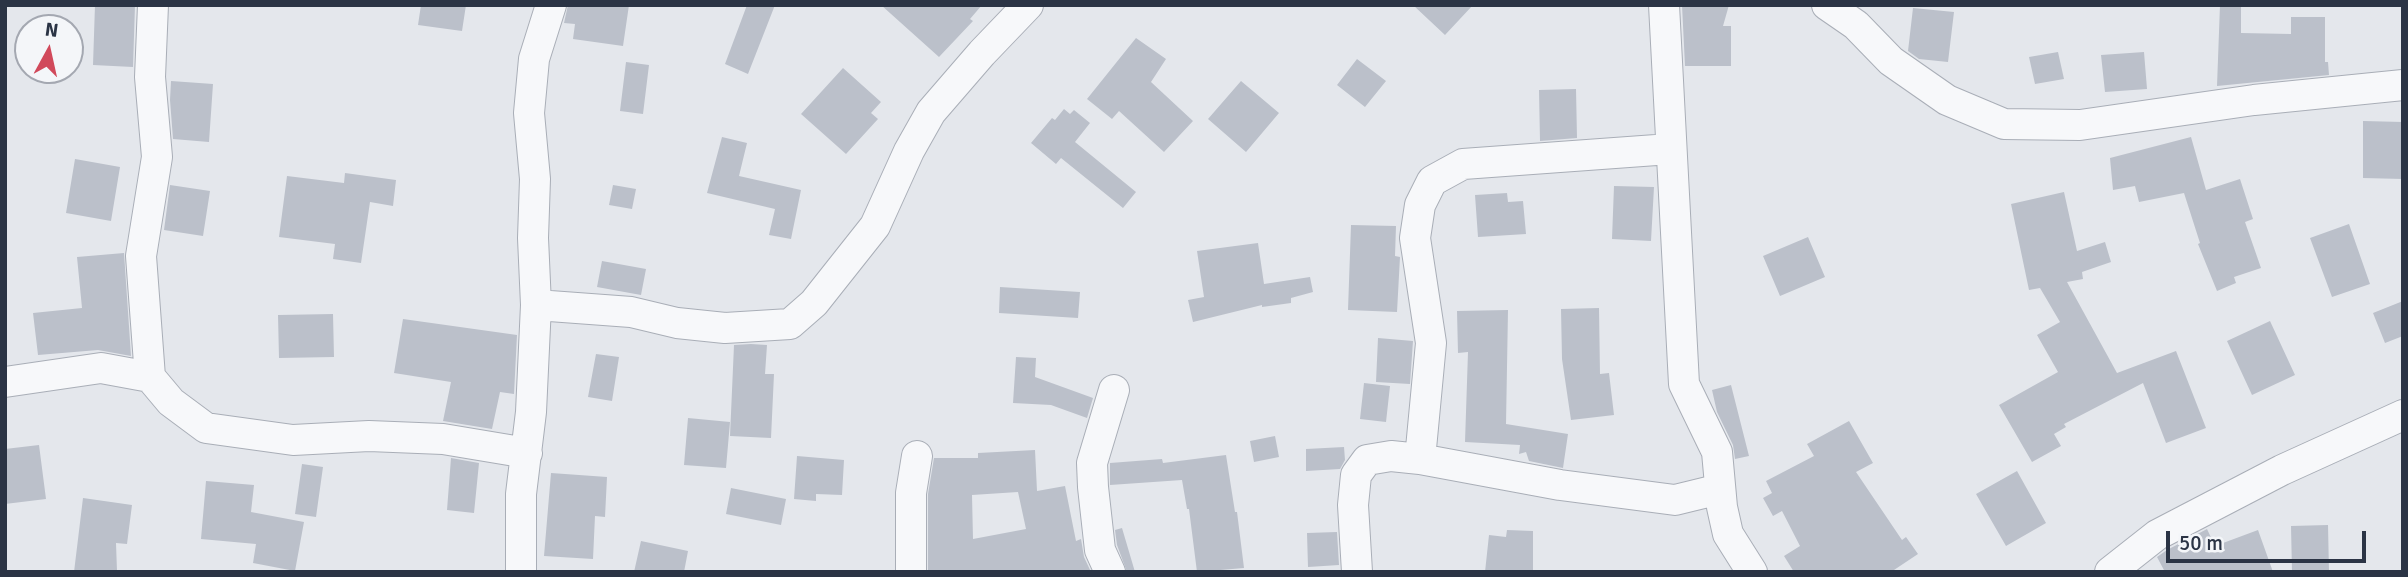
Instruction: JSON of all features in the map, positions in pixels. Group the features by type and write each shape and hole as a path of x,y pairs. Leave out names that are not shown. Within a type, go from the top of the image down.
{"street":[{"path":"153,5 150,77 157,157 141,256 150,377 171,402 206,428 293,440 369,436 443,439 527,453"},
{"path":"521,572 521,494 527,453 536,305 534,179 529,113 534,59 551,5"},
{"path":"536,305 631,312 677,323 725,328 790,324 814,303 875,226 899,172 931,112 1028,5"},
{"path":"1664,5 1684,384 1717,452 1728,534 1752,572"},
{"path":"1827,5 1859,15 1891,61 1947,100 2004,124 2080,125 2254,100 2403,85"},
{"path":"1420,459 1431,344 1415,237 1420,205 1432,181 1463,164 1670,149"},
{"path":"5,382 101,368 150,377"},
{"path":"1110,572 1100,550 1092,463 1114,390"},
{"path":"2110,572 2157,535 2282,470 2403,415"},
{"path":"911,572 911,494 917,456"},
{"path":"1357,572 1353,505 1356,475 1367,460 1391,456 1420,459 1560,485 1675,500 1720,489"}],"building":[{"path":"95,5 135,5 133,67 93,65"},
{"path":"421,5 466,5 462,31 418,25"},
{"path":"568,5 629,5 623,46 573,39 575,24 564,23"},
{"path":"747,5 775,5 748,74 725,64"},
{"path":"881,5 982,5 970,19 973,21 939,57"},
{"path":"1413,5 1473,5 1445,35"},
{"path":"1682,5 1729,5 1723,26 1731,26 1731,66 1685,66"},
{"path":"2220,5 2241,5 2241,33 2291,34 2291,17 2325,17 2325,62 2328,62 2329,75 2217,86"},
{"path":"1913,8 1954,12 1948,62 1919,59 1908,51"},
{"path":"1136,38 1166,59 1151,82 1193,121 1164,152 1119,111 1112,119 1087,99"},
{"path":"2058,52 2064,79 2035,84 2029,57"},
{"path":"2144,52 2147,89 2105,92 2101,55"},
{"path":"1357,59 1386,81 1365,107 1337,85"},
{"path":"626,62 649,65 643,114 620,111"},
{"path":"843,68 881,102 871,113 878,119 846,154 801,114"},
{"path":"171,81 213,84 209,142 173,139"},
{"path":"1241,81 1279,113 1246,152 1208,119"},
{"path":"1576,89 1577,138 1540,141 1539,90"},
{"path":"1064,109 1070,114 1074,110 1090,123 1075,142 1136,192 1123,208 1061,158 1056,164 1031,143 1052,118 1055,120"},
{"path":"2363,121 2403,122 2403,179 2363,178"},
{"path":"722,137 747,143 739,176 801,190 791,239 769,235 775,209 707,193"},
{"path":"2191,137 2206,190 2240,179 2253,219 2245,222 2261,268 2234,277 2236,283 2217,291 2198,244 2200,243 2184,193 2139,202 2135,186 2113,190 2110,158"},
{"path":"75,159 120,167 111,221 66,213"},
{"path":"345,173 396,180 393,206 370,202 361,263 333,259 335,244 279,237 287,176 344,183"},
{"path":"170,185 210,191 203,236 164,230"},
{"path":"613,185 636,189 632,209 609,205"},
{"path":"1614,186 1654,187 1651,241 1612,239"},
{"path":"2064,192 2077,251 2105,242 2111,262 2082,272 2083,279 2067,282 2117,373 2176,351 2206,428 2166,443 2143,383 2064,424 2066,427 2054,434 2061,446 2032,462 1999,405 2058,372 2037,335 2060,322 2040,288 2029,290 2011,204"},
{"path":"1507,193 1508,202 1523,201 1526,234 1478,237 1475,195"},
{"path":"2349,224 2370,284 2332,297 2310,238"},
{"path":"1351,225 1396,226 1395,256 1400,257 1397,312 1348,310"},
{"path":"1808,237 1825,277 1780,296 1763,256"},
{"path":"1258,243 1264,284 1310,277 1313,292 1291,298 1291,303 1262,305 1193,322 1188,300 1204,297 1197,251"},
{"path":"124,253 131,356 98,350 38,355 33,313 82,308 77,257"},
{"path":"602,261 646,269 641,295 597,287"},
{"path":"1000,287 1080,292 1078,318 999,313"},
{"path":"2403,301 2403,336 2385,343 2373,313"},
{"path":"1599,308 1600,374 1609,373 1614,415 1571,420 1562,359 1561,309"},
{"path":"1508,310 1506,424 1568,434 1563,468 1529,461 1526,452 1519,454 1520,445 1465,442 1468,352 1458,353 1457,311"},
{"path":"333,314 334,357 279,358 278,315"},
{"path":"403,319 517,335 514,394 500,392 492,429 443,421 451,382 394,373"},
{"path":"2270,321 2295,375 2252,395 2227,341"},
{"path":"1378,338 1413,341 1410,384 1376,382"},
{"path":"734,345 767,345 765,374 774,374 771,438 730,436"},
{"path":"596,354 619,357 612,401 588,397"},
{"path":"1016,357 1036,358 1035,377 1093,398 1087,418 1051,405 1013,403"},
{"path":"1364,383 1390,386 1386,422 1360,419"},
{"path":"1731,385 1749,456 1735,459 1733,445 1717,412 1712,390"},
{"path":"688,418 730,422 726,468 684,465"},
{"path":"1849,421 1873,463 1856,472 1902,540 1906,537 1918,554 1891,572 1794,572 1784,556 1800,546 1782,511 1773,516 1763,498 1772,493 1766,481 1814,456 1807,444"},
{"path":"1275,436 1279,457 1254,462 1250,441"},
{"path":"39,445 46,499 5,504 5,449"},
{"path":"1344,447 1345,460 1340,469 1306,471 1306,449"},
{"path":"1035,450 1037,491 1065,486 1076,541 1081,539 1084,557 1091,572 928,572 928,494 934,458 978,458 978,453","holes":["1018,492 1026,529 973,539 972,495"]},
{"path":"1226,455 1244,568 1197,572 1189,509 1182,480 1110,485 1110,463 1162,459 1163,463"},
{"path":"797,456 844,460 842,495 816,494 816,501 794,499"},
{"path":"451,458 479,463 474,513 447,510"},
{"path":"302,464 323,467 316,517 295,514"},
{"path":"2017,471 2046,523 2006,546 1976,494"},
{"path":"551,473 607,477 605,517 595,516 593,559 544,556"},
{"path":"206,481 254,485 251,512 304,522 295,571 253,563 256,544 201,539"},
{"path":"731,488 786,499 781,525 726,514"},
{"path":"83,498 132,505 127,544 116,543 117,571 74,572"},
{"path":"2328,525 2329,572 2292,572 2291,526"},
{"path":"1122,528 1135,572 1127,572 1117,545 1115,530"},
{"path":"2207,529 2215,546 2258,530 2273,572 2165,572 2157,557"},
{"path":"1507,530 1533,531 1533,572 1485,572 1489,535 1506,537"},
{"path":"1337,532 1339,565 1308,567 1307,533"},
{"path":"641,541 688,551 684,572 634,572"}]}
